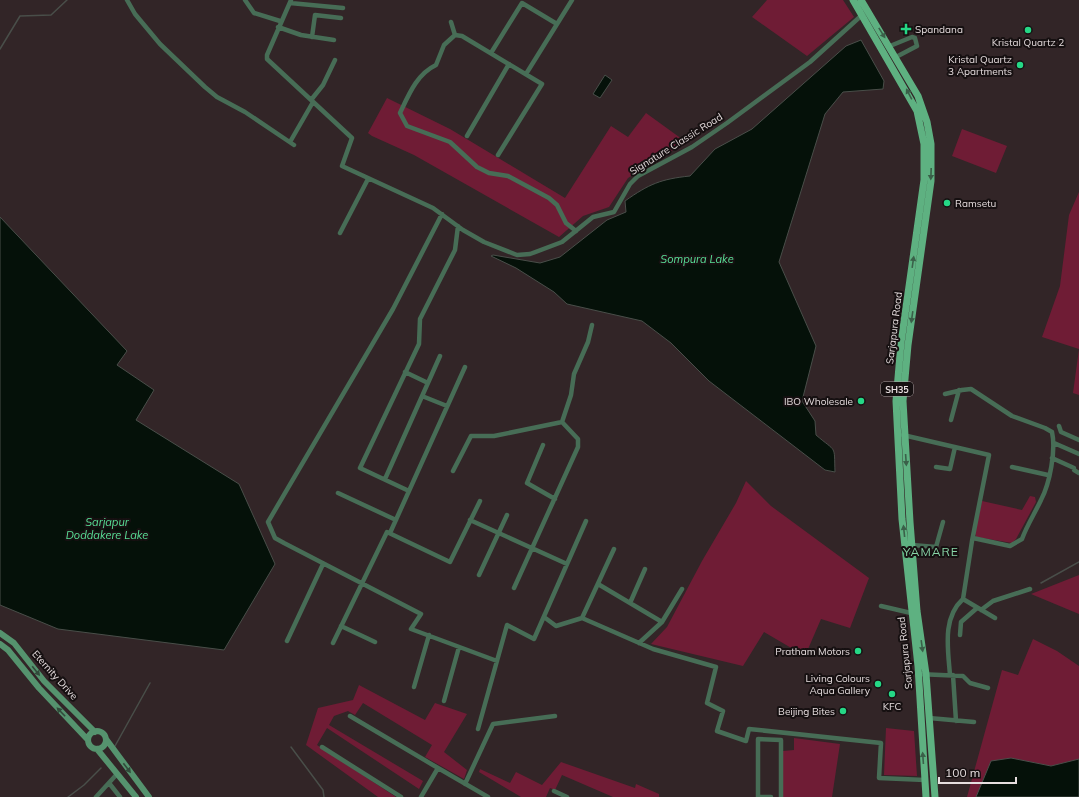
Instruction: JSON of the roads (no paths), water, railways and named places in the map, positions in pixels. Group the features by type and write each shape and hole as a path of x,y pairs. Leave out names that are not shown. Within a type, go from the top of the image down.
{"main road":[{"name":"Sarjapura Road","path":"853,0 901,73"},
{"name":"Sarjapura Road","path":"862,0 896,57 901,73 918,111 924,144 924,180 914,279 901,343 896,401 912,545 917,611 926,674 934,797"},
{"name":"Sarjapura Road","path":"900,435 911,613 918,674 926,797"}],"street":[{"path":"128,0 135,14 160,44 205,87 217,97 246,112 292,143 312,101 323,86 335,60"},
{"path":"245,0 254,13 280,21"},
{"path":"526,74 572,0"},
{"path":"312,101 267,59 267,55 280,21 290,1 343,8"},
{"path":"491,53 522,3 557,24"},
{"path":"312,37 315,15 341,18"},
{"name":"Signature Classic Road","path":"312,101 352,138 342,166 433,208 484,242 517,255 530,254 562,242 592,217 614,212 630,184 638,176 692,147 727,123 810,62 862,15"},
{"path":"451,22 455,35"},
{"path":"278,27 312,37 334,40"},
{"path":"455,35 444,45 436,65 428,69 420,76 407,98 400,113 407,126 450,142 477,167 489,173 508,176 549,198 557,205 566,223 576,231"},
{"path":"455,35 462,36 542,84 498,155"},
{"path":"890,46 912,37 915,38 917,46 896,57"},
{"path":"467,136 509,64"},
{"path":"340,233 368,179"},
{"path":"442,214 393,309 268,522 275,538 421,614 411,629 497,661"},
{"path":"409,491 360,468 419,344 420,319 455,250 458,226"},
{"path":"562,422 571,395 574,374 588,342 592,326"},
{"path":"385,479 440,356"},
{"path":"333,643 387,532 390,533 465,367"},
{"path":"405,372 428,383"},
{"path":"945,394 970,389 1012,416 1052,432 1054,443 1052,458 1042,499 1027,524 1022,539 1010,546 972,538"},
{"path":"951,420 959,390"},
{"path":"422,396 447,406"},
{"path":"453,471 471,436 494,436 562,422"},
{"path":"514,588 578,447 578,439 562,422"},
{"path":"1059,426 1061,432 1079,440"},
{"path":"900,435 989,455 972,538 963,599 956,606 949,621 948,639 956,721"},
{"path":"1054,443 1079,454"},
{"path":"543,445 527,483 555,499"},
{"path":"936,467 950,469 954,447"},
{"path":"1052,458 1074,468 1074,470 1079,473"},
{"path":"1012,467 1048,475"},
{"path":"338,493 396,520"},
{"path":"390,533 450,562 480,501"},
{"path":"479,575 507,515"},
{"path":"470,520 567,564"},
{"path":"478,728 506,625 534,639 586,521"},
{"path":"912,545 936,547 942,522"},
{"path":"582,618 614,549"},
{"path":"287,641 323,564"},
{"path":"630,603 645,569"},
{"path":"598,584 662,622"},
{"path":"639,643 662,622 682,589"},
{"path":"960,635 961,622 979,609 993,601 1030,589"},
{"path":"963,599 995,618"},
{"path":"881,606 911,613"},
{"path":"544,618 556,626 582,618 653,649 716,667 707,703 723,711 717,731 746,741 749,729 881,743 879,778 925,780"},
{"path":"341,626 375,642"},
{"name":"Eternity Drive","path":"0,633 14,643 44,681 95,732 101,732 149,797"},
{"path":"414,687 429,635"},
{"name":"Eternity Drive","path":"0,644 8,650 38,688 88,740 92,747 97,749 136,797"},
{"path":"444,701 459,647"},
{"path":"918,674 962,676 970,683 988,688"},
{"path":"350,716 488,797"},
{"path":"466,784 493,724 555,716"},
{"path":"929,718 974,722"},
{"path":"769,731 769,739"},
{"path":"88,740 91,734 95,732"},
{"path":"97,749 102,747 106,739"},
{"path":"772,797 758,797 758,739 781,740 781,797"},
{"path":"322,747 401,797"},
{"path":"421,797 438,768"},
{"path":"96,797 117,774"},
{"path":"109,783 120,797"},
{"path":"554,791 567,797"}],"water":[{"name":"Sompura Lake","path":"861,40 884,81 883,89 843,92 825,114 779,262 816,346 802,401 815,421 816,435 833,450 835,457 835,472 825,470 709,381 671,343 642,321 567,304 554,292 516,268 491,256 493,255 540,263 560,257 607,220 626,212 625,201 641,190 663,181 690,176 715,149 752,129 846,46"},
{"path":"605,75 612,80 600,98 593,94"},
{"name":"Sarjapur Doddakere Lake","path":"0,217 127,351 117,365 154,390 136,420 239,484 275,564 224,650 58,629 0,605"},
{"path":"1011,758 1051,766 1079,759 1079,797 976,797 991,761"}],"waterway":[{"path":"0,49 20,16 51,15 67,0"},
{"path":"1041,583 1079,562"},
{"path":"115,746 150,683"},
{"path":"291,747 323,790 324,797"},
{"path":"68,797 84,785 101,768"}],"place":[{"name":"Spandana","path":"906,29"},
{"name":"Kristal Quartz 2","path":"1028,30"},
{"name":"Kristal Quartz 3 Apartments","path":"1020,65"},
{"name":"Ramsetu","path":"947,203"},
{"name":"IBO Wholesale","path":"861,401"},
{"name":"Pratham Motors","path":"858,651"},
{"name":"Living Colours Aqua Gallery","path":"878,684"},
{"name":"KFC","path":"892,694"},
{"name":"Beijing Bites","path":"843,711"}],"district":[{"name":"YAMARE","path":"931,551"}]}
